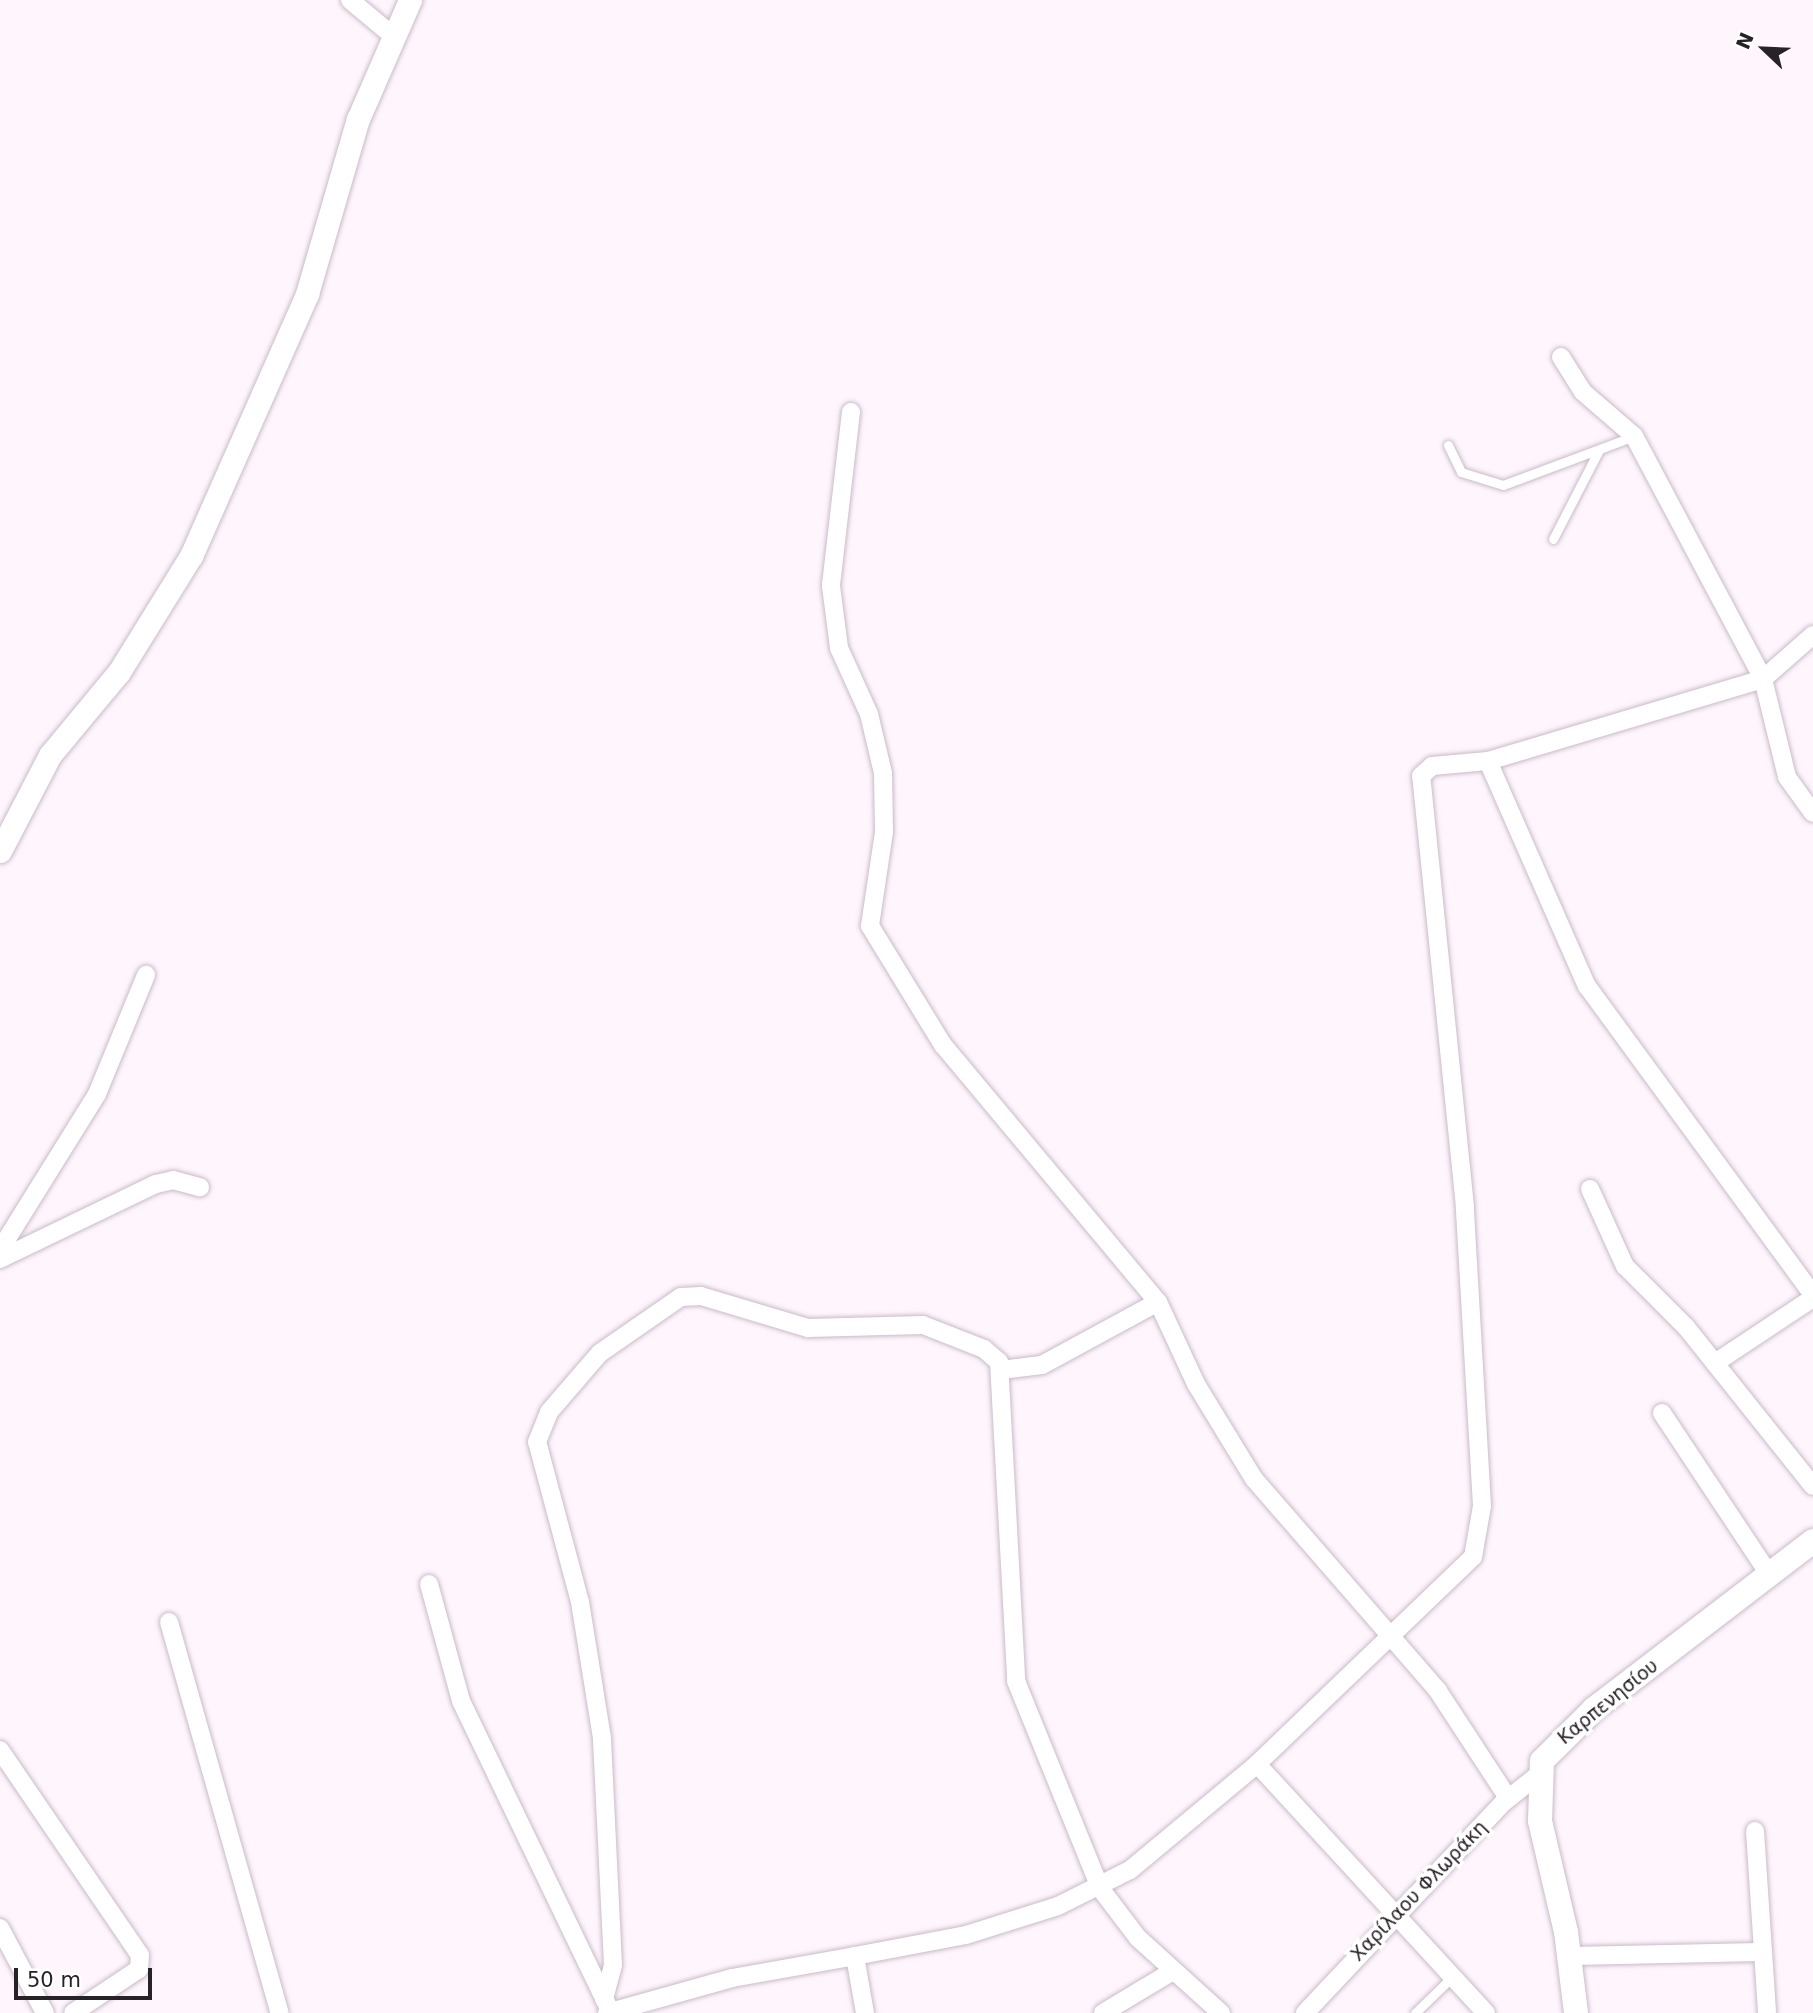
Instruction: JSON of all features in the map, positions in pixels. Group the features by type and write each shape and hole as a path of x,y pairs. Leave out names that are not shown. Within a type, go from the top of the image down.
{"main road":[{"name":"Καρπενησίου","path":"1576,2013 1570,1956 1539,1821 1538,1775 1552,1747 1581,1720 1813,1541"}],"street":[{"path":"349,0 393,36"},
{"path":"0,851 50,754 119,672 191,556 307,294 358,119 410,0"},
{"path":"1561,357 1583,392 1633,436 1763,679 1784,768 1813,813"},
{"path":"851,412 831,586 839,648 869,714 883,773 884,832 870,926 943,1045 1158,1302 1196,1384 1254,1479 1438,1690 1508,1798"},
{"path":"608,2009 732,1978 966,1935 1100,1888 1257,1764 1455,1579 1473,1557 1480,1534 1463,1180 1419,787 1432,766 1488,761 1763,679 1813,635"},
{"path":"1488,761 1587,986 1813,1296 1715,1363"},
{"path":"0,1250 97,1094 146,975"},
{"path":"0,1259 156,1184 173,1180 200,1187"},
{"path":"1590,1189 1625,1266 1715,1363 1813,1486"},
{"path":"608,2009 614,1965 602,1738 580,1602 537,1456 549,1412 600,1353 690,1295 808,1328 923,1325 984,1349 1001,1370 1000,1454 1016,1681 1100,1888 1126,1926 1221,2013"},
{"path":"1001,1370 1042,1365 1158,1302"},
{"path":"1662,1413 1769,1574"},
{"path":"429,1584 461,1701 608,2009"},
{"path":"169,1622 280,2013"},
{"path":"0,1750 140,1955 139,1969 73,2013"},
{"path":"1257,1764 1393,1916 1486,2013"},
{"name":"Χαρίλαου Φλωράκη","path":"1305,2013 1393,1916 1508,1798 1538,1775"},
{"path":"1755,1831 1767,2013"},
{"path":"0,1928 45,2013"},
{"path":"1570,1956 1763,1952"},
{"path":"855,1956 865,2013"},
{"path":"1103,2013 1173,1971"}],"lane":[{"path":"1448,445 1461,472 1503,485 1633,436"},
{"path":"1552,539 1599,450"},
{"path":"1415,2013 1451,1978"}]}
